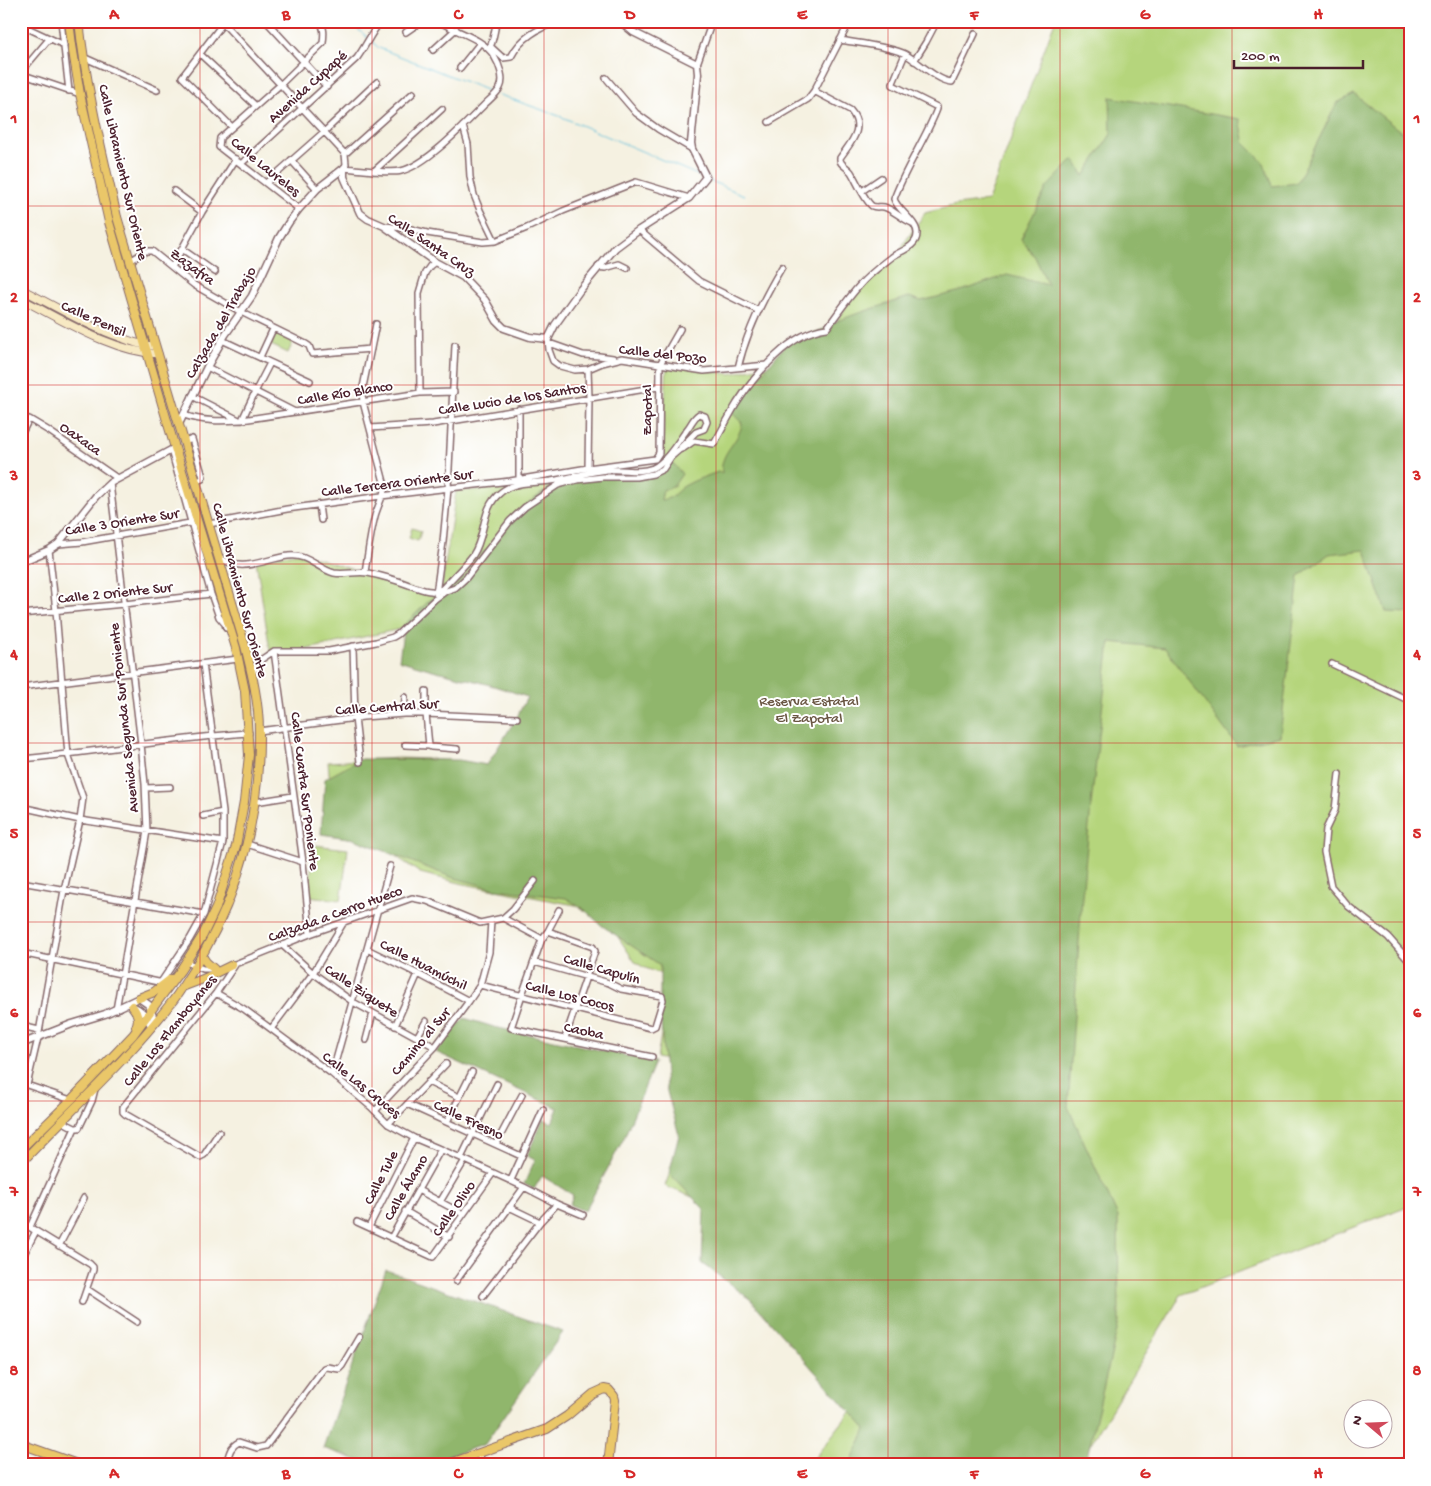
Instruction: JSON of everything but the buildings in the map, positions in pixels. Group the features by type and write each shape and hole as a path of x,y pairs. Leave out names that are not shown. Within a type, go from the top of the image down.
{"main road":[{"name":"Calle Libramiento Sur Oriente","path":"21,1149 133,1035 180,971 203,935 216,908 236,846 244,802 249,754 245,691 236,648 173,449 109,222 80,94 69,21"},
{"name":"Calle Libramiento Sur Oriente","path":"21,1163 80,1104 153,1025 172,1002 202,956 223,916 241,867 247,844 255,802 259,731 257,701 252,674 197,481 193,455 185,442 179,424 117,217 83,57 79,21"},
{"name":"Calle Pensil","path":"21,290 81,321 158,354"},
{"name":"Calle Pensil","path":"21,298 79,330 114,344 146,350 155,346"},
{"path":"202,956 214,969"},
{"path":"182,987 203,980 234,965"},
{"path":"139,998 154,992 180,971"},
{"path":"129,1005 138,1016 133,1035"},
{"path":"445,1465 547,1429 567,1416 593,1394 604,1389 609,1390 615,1400 608,1465"},
{"path":"21,1444 80,1465"}],"street":[{"path":"61,21 68,91"},
{"path":"266,21 326,87"},
{"path":"319,21 324,33 324,43 280,85 232,127 182,78 224,22 280,85 345,154 346,164 344,168 398,172 403,171 433,153 500,89 502,76 490,48 497,21"},
{"name":"Avenida Cupapé","path":"242,163 357,58 373,30 381,21"},
{"path":"406,32 422,21"},
{"path":"439,21 490,48 503,58 511,57 521,42 532,33 560,21"},
{"path":"620,21 633,32 697,64"},
{"path":"548,341 555,325 580,290 615,248 689,198 706,177 692,149 690,136 698,74 697,64 709,30 710,21"},
{"path":"769,122 808,99 850,21"},
{"path":"914,61 936,23"},
{"path":"21,25 64,45"},
{"path":"433,50 456,29"},
{"path":"840,40 905,54 948,82 952,82 975,34"},
{"path":"49,39 21,73 80,94"},
{"path":"460,68 480,43"},
{"path":"200,54 256,106"},
{"path":"679,450 694,441 714,444 737,402 767,365 788,344 817,329 827,328 861,283 894,256 914,243 917,234 915,226 896,205 894,199 937,107 893,86 892,83 905,54"},
{"path":"83,57 157,90"},
{"path":"606,78 636,113 658,129 692,149"},
{"path":"266,183 377,82"},
{"path":"814,91 850,110 855,117 857,133 839,161 849,169 871,205 885,207 903,220 912,223"},
{"path":"345,154 413,93"},
{"path":"374,170 442,110"},
{"path":"463,126 468,144 470,177 474,195 495,241"},
{"name":"Calle Laureles","path":"232,127 220,138 220,147 298,208"},
{"path":"172,267 202,212 236,160"},
{"path":"291,160 317,189"},
{"name":"Calzada del Trabajo","path":"179,424 207,367 222,340 252,296 279,238 298,208 317,189 344,168"},
{"name":"Calle Santa Cruz","path":"344,168 344,178 360,213 384,226 435,262 466,279 485,300 497,321 504,328 530,338 548,341 584,355 616,359"},
{"path":"862,191 881,178"},
{"path":"384,226 411,229 471,241 495,241 636,182 689,198"},
{"path":"174,191 202,212"},
{"path":"639,230 699,281 759,311"},
{"path":"182,249 215,272"},
{"name":"Zazafra","path":"130,261 146,250 152,251 194,285 240,312 306,344 310,348 310,353 314,355 371,349"},
{"path":"420,393 419,293 425,274 435,262"},
{"path":"598,267 604,268 619,264 627,268"},
{"path":"738,368 742,351 769,288 782,267"},
{"path":"365,572 370,536 381,496 385,491 362,392 376,324"},
{"path":"260,358 273,328"},
{"path":"660,364 680,329"},
{"path":"222,340 310,381"},
{"name":"Calle del Pozo","path":"548,341 550,354 556,364 575,370 588,369 622,358 704,371 767,365"},
{"path":"434,599 443,542 448,489 455,345"},
{"path":"192,396 241,420 270,363"},
{"name":"Zapotal","path":"658,456 660,364"},
{"path":"207,367 296,412"},
{"path":"588,369 588,468"},
{"name":"Calle Lucio de los Santos","path":"370,428 433,424 658,387"},
{"name":"Calle Río Blanco","path":"184,416 219,422 420,393 454,392"},
{"path":"519,409 519,479"},
{"path":"219,556 225,562 233,565 245,565 288,555 297,555 334,573 352,574 365,572 436,592 442,589 473,555 491,504 500,492 507,488 531,482 550,481 609,470 642,472 655,467 666,458 694,418 699,414 705,416 707,422 704,429 696,432 671,457 663,469 653,474 637,477 603,477 577,480 558,485 525,507 510,521 466,578 455,588 446,591 434,599 398,634 389,638 329,650 274,651 262,659 252,674"},
{"name":"Oaxaca","path":"21,435 29,419 117,478"},
{"path":"21,562 50,550 58,544 96,496 110,483 173,449 190,524 211,594 219,618 225,624 236,648"},
{"name":"Calle Tercera Oriente Sur","path":"209,524 318,505 655,460 658,456"},
{"name":"Avenida Segunda Sur Poniente","path":"110,483 146,788 147,831 116,1010"},
{"path":"318,505 321,520"},
{"name":"Calle 3 Oriente Sur","path":"58,544 190,524"},
{"path":"27,1085 38,1038 64,890 80,820 83,798 68,755 50,550"},
{"name":"Calle 2 Oriente Sur","path":"21,614 211,594"},
{"path":"353,646 355,718 360,762"},
{"name":"Calle Cuarta Sur Poniente","path":"274,651 303,862 310,934"},
{"path":"21,687 238,659"},
{"path":"21,953 164,983 204,914 223,842 223,812 203,664"},
{"path":"1332,664 1410,701"},
{"path":"426,691 429,746"},
{"path":"404,714 405,697"},
{"name":"Calle Central Sur","path":"259,731 355,718 404,714 517,718"},
{"path":"21,760 248,732"},
{"path":"405,745 457,749"},
{"path":"1339,774 1335,810 1326,829 1324,852 1331,886 1348,906 1388,937 1410,962"},
{"path":"146,788 170,787"},
{"path":"255,802 293,796"},
{"path":"21,807 80,820 223,842"},
{"path":"204,816 223,812"},
{"path":"247,844 303,862"},
{"path":"332,1074 390,866"},
{"path":"535,881 513,909 503,918 542,939"},
{"path":"21,882 204,914"},
{"name":"Calzada a Cerro Hueco","path":"186,962 203,969 234,965 310,934 412,898 426,901 480,923 503,918"},
{"path":"522,995 542,939 559,910"},
{"name":"Camino al Sur","path":"374,1111 435,1047 480,985 489,952 491,921"},
{"path":"271,1029 313,973 344,922"},
{"path":"548,931 594,948 595,951 565,1038"},
{"name":"Calle Ziquete","path":"282,945 313,973 353,1002 435,1047"},
{"name":"Calle Huamúchil","path":"367,950 469,1001"},
{"name":"Calle Capulín","path":"534,962 609,983 621,989 663,998 654,1027"},
{"name":"Calle Los Flamboyanes","path":"219,1132 202,1157 123,1112 123,1107 216,993 234,965"},
{"path":"395,1026 418,974"},
{"name":"Calle Los Cocos","path":"480,985 651,1028 654,1027"},
{"name":"Calle Las Cruces","path":"216,993 244,1009 332,1074 388,1124 414,1138 511,1180 583,1215"},
{"name":"Caoba","path":"522,995 511,1028 652,1057"},
{"path":"21,1044 129,1005 139,998 149,1005 152,1010 153,1025"},
{"path":"129,1005 139,1009 153,1025"},
{"path":"366,1040 373,1013"},
{"path":"417,1037 426,1021"},
{"path":"21,1026 39,1030"},
{"path":"388,1124 446,1064"},
{"path":"447,1122 472,1072"},
{"path":"428,1082 459,1097"},
{"path":"21,1083 71,1100"},
{"path":"440,1202 463,1159 497,1084"},
{"path":"61,1121 79,1128 86,1116 95,1087"},
{"path":"496,1144 522,1095"},
{"name":"Calle Fresno","path":"407,1104 521,1156"},
{"path":"511,1180 543,1110"},
{"path":"30,1227 75,1128"},
{"name":"Calle Tule","path":"368,1227 414,1138"},
{"name":"Calle Álamo","path":"391,1238 441,1149"},
{"name":"Calle Olivo","path":"391,1238 433,1258 493,1173"},
{"path":"456,1281 524,1186"},
{"path":"418,1190 463,1214"},
{"path":"59,1246 84,1198"},
{"path":"482,1296 540,1222 557,1204"},
{"path":"509,1207 540,1222"},
{"path":"405,1211 449,1237"},
{"path":"358,1222 391,1238"},
{"path":"22,1223 93,1267 82,1302"},
{"path":"24,1254 36,1231"},
{"path":"87,1289 137,1322"},
{"path":"226,1465 230,1450 233,1445 239,1442 257,1448 266,1446 324,1368 339,1368 342,1366 359,1337"},
{"path":"479,1465 481,1452"},
{"path":"1389,1465 1410,1459"}],"green space":[{"path":"1055,21 1410,21 1410,1205 1181,1295 1078,1465 809,1465 940,1297 665,1186 707,1072 711,1070 657,1058 671,978 635,962 618,937 601,920 575,905 464,884 420,873 330,811 331,794 328,762 399,758 432,759 492,767 530,696 401,658 405,628 271,657 256,560 299,552 440,598 456,491 567,485 661,470 667,365 730,374 766,366 836,322 848,304 873,276 899,254 904,243 925,213 956,205 988,201"},
{"name":"Reserva Estatal El Zapotal","path":"1354,94 1400,131 1410,135 1410,613 1386,612 1365,550 1329,554 1299,576 1280,736 1237,746 1165,648 1110,642 1082,896 1068,1107 1118,1217 1119,1322 1085,1465 850,1465 866,1429 751,1300 702,1263 704,1209 669,1173 679,1135 666,1088 660,1010 660,965 601,925 585,910 566,898 496,889 451,877 354,839 321,834 325,779 361,759 459,760 487,765 517,717 527,697 495,686 399,660 404,625 434,596 459,581 470,571 483,552 496,542 521,508 558,482 618,472 626,474 636,473 668,462 674,464 682,474 673,487 663,490 661,500 669,498 691,482 718,472 722,473 726,453 738,436 742,423 731,412 790,341 824,329 837,321 909,297 921,301 961,291 1007,275 1048,285 1035,257 1021,239 1047,187 1074,159 1084,176 1111,134 1110,97 1240,119 1245,144 1264,163 1272,186 1297,183 1337,103"},
{"path":"276,333 293,342 288,353 271,345"},
{"path":"412,528 421,531 418,541 409,538"},
{"path":"314,845 348,849 341,900 308,896"},
{"path":"464,1018 494,1027 655,1062 624,1138 585,1211 570,1205 573,1195 542,1176 534,1189 524,1184 535,1160 527,1156 543,1119 552,1123 558,1108 436,1052"},
{"path":"386,1270 563,1332 485,1444 450,1456 434,1465 372,1465 323,1448"}],"waterway":[{"path":"348,21 368,38"},
{"path":"371,41 379,48 494,93"},
{"path":"497,94 562,117 702,177"},
{"path":"708,180 744,195"}]}
